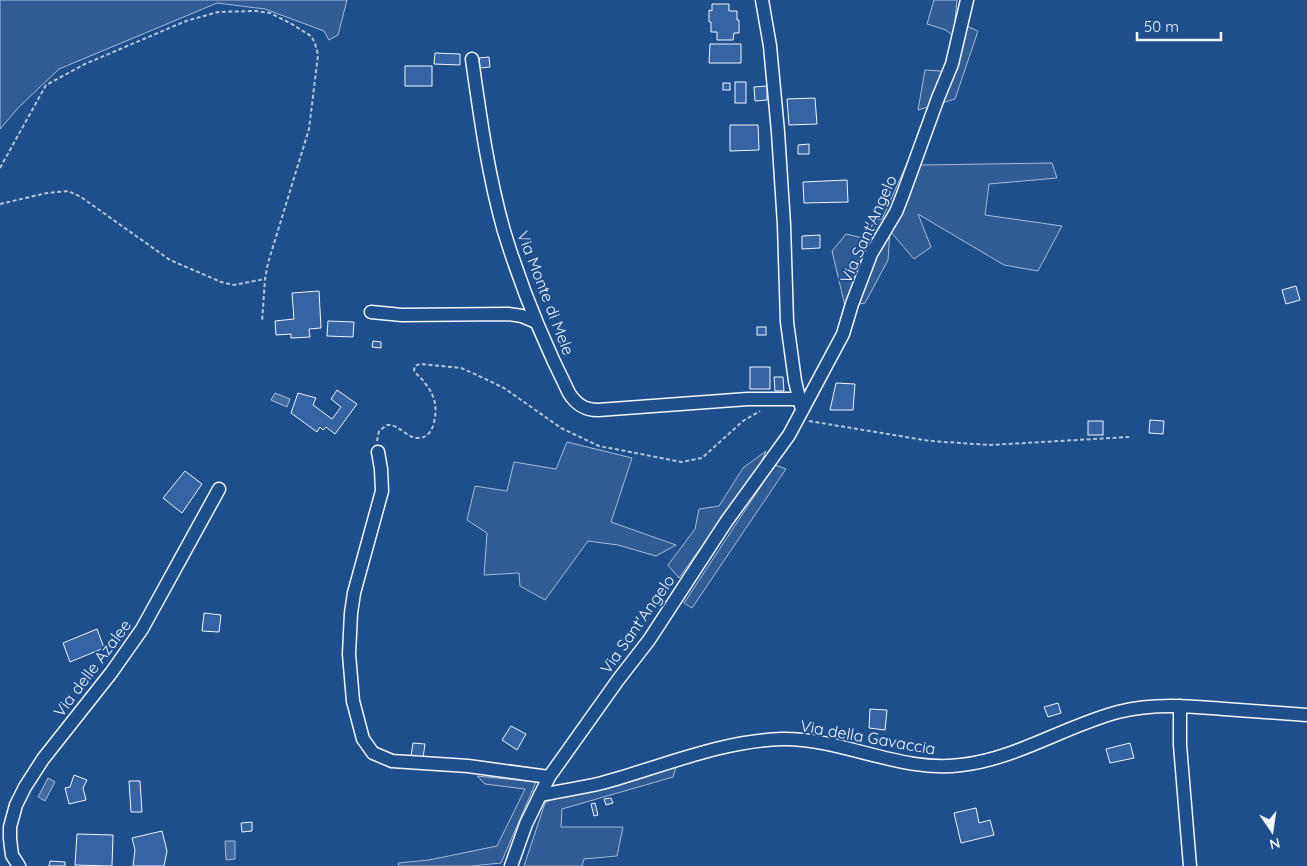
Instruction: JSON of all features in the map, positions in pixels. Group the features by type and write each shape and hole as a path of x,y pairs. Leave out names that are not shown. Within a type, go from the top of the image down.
{"street":[{"path":"762,0 770,46 778,132 784,225 787,322 799,409"},
{"name":"Via Sant'Angelo","path":"512,866 523,834 549,777 649,640 726,522 789,435 799,409 843,334 852,304 872,254 896,212 952,64 967,0"},
{"name":"Via Monte di Mele","path":"472,59 483,133 505,232 536,322 569,393 576,403 587,409 602,410 748,399 799,409"},
{"path":"371,312 402,315 508,314 522,316 536,322"},
{"path":"378,452 382,469 382,491 354,593 351,613 349,654 351,682 353,701 363,739 373,753 392,761 468,766 549,777"},
{"name":"Via delle Azalee","path":"19,866 14,859 6,815 38,766 106,680 142,629 219,489"},
{"name":"Via della Gavaccia","path":"540,795 603,782 728,747 781,739 836,745 910,762 941,766 962,765 1001,756 1115,713 1153,706 1180,706 1307,715"},
{"path":"1180,706 1180,744 1190,866"}],"path":[{"path":"0,168 46,85 85,64 186,21 218,12 256,11 270,13 290,23 311,36 318,55 309,129 268,263 262,322"},
{"path":"0,204 47,193 68,191 81,197 170,260 221,282 234,285 265,279"},
{"path":"378,452 377,436 382,427 387,424 397,426 413,438 424,437 431,430 436,407 434,397 429,388 414,370 414,366 420,364 461,368 478,375 504,388 561,428 599,446 682,462 702,458 743,420 760,412"},
{"path":"799,409 930,442 990,445 1129,437"}],"shaded area":[{"path":"0,0 347,0 338,35 329,40 324,31 265,9 217,3 59,69 19,107 0,129"},
{"path":"934,0 957,0 955,21 978,31 955,99 918,110 925,70 955,72 963,44 946,30 927,24"},
{"path":"908,161 922,165 1052,163 1057,178 989,184 985,215 1062,226 1038,271 1004,265 918,214 931,247 914,259 890,231 888,260 865,303 845,306 832,251 846,234 867,239 874,220 882,219"},
{"path":"275,393 290,399 287,407 271,400"},
{"path":"567,442 632,458 611,522 676,545 656,556 618,545 588,541 545,600 520,586 519,573 484,575 487,533 467,520 475,486 507,491 514,462 556,469"},
{"path":"766,451 760,465 679,578 668,565 695,529 699,509 719,506 743,468"},
{"path":"775,465 786,469 692,608 684,603"},
{"path":"676,767 673,777 562,809 561,827 623,827 617,856 584,859 582,866 524,866 545,803 556,797"},
{"path":"477,776 536,782 501,863 472,866 399,866 398,863 429,860 497,846 525,789 485,784"},
{"path":"48,778 55,782 45,801 38,797"},
{"path":"225,841 235,841 235,859 226,860"}],"building":[{"path":"712,4 729,4 729,11 737,11 739,33 734,33 733,40 717,40 717,32 711,32 709,10 712,11"},
{"path":"710,44 741,44 741,63 709,63"},
{"path":"435,53 460,54 460,65 434,64"},
{"path":"489,57 490,67 480,68 479,58"},
{"path":"405,66 432,66 432,86 405,86"},
{"path":"735,82 746,82 746,103 735,103"},
{"path":"723,83 730,83 730,90 723,90"},
{"path":"767,86 767,100 755,101 754,87"},
{"path":"815,98 817,124 789,125 787,99"},
{"path":"730,125 758,125 759,150 730,151"},
{"path":"809,144 809,154 798,154 798,145"},
{"path":"847,180 848,202 804,203 803,182"},
{"path":"820,235 820,248 802,249 802,236"},
{"path":"1296,286 1300,300 1286,304 1282,290"},
{"path":"319,291 321,328 309,329 310,337 291,338 291,334 276,335 275,321 294,319 292,293"},
{"path":"328,321 354,322 353,337 327,336"},
{"path":"757,327 766,327 766,335 757,335"},
{"path":"373,341 381,342 381,348 372,347"},
{"path":"750,367 770,367 770,389 750,389"},
{"path":"774,377 783,377 784,391 775,391"},
{"path":"836,383 855,384 853,410 830,410"},
{"path":"337,390 357,404 335,434 326,427 323,430 320,427 317,432 291,413 298,393 316,398 313,405 332,419 341,407 331,399"},
{"path":"1150,420 1164,421 1163,434 1149,433"},
{"path":"1088,421 1103,421 1103,435 1088,435"},
{"path":"185,471 202,484 182,513 163,498"},
{"path":"204,613 221,615 219,632 202,631"},
{"path":"97,629 104,648 70,662 63,643"},
{"path":"1058,703 1061,713 1048,717 1044,707"},
{"path":"870,709 887,710 885,730 869,728"},
{"path":"511,726 526,734 517,750 502,740"},
{"path":"413,743 425,744 423,758 411,756"},
{"path":"1130,743 1134,758 1110,763 1106,749"},
{"path":"74,775 87,780 83,788 86,800 69,804 65,788 70,787"},
{"path":"129,781 140,781 142,812 131,812"},
{"path":"611,798 613,803 606,805 604,799"},
{"path":"595,803 598,815 594,816 591,804"},
{"path":"976,808 979,823 990,820 994,835 961,843 954,813"},
{"path":"252,822 252,831 242,832 241,823"},
{"path":"162,831 167,851 164,866 133,866 135,850 132,838"},
{"path":"77,834 113,835 112,866 75,865"},
{"path":"50,861 65,862 65,866 49,866"}]}
